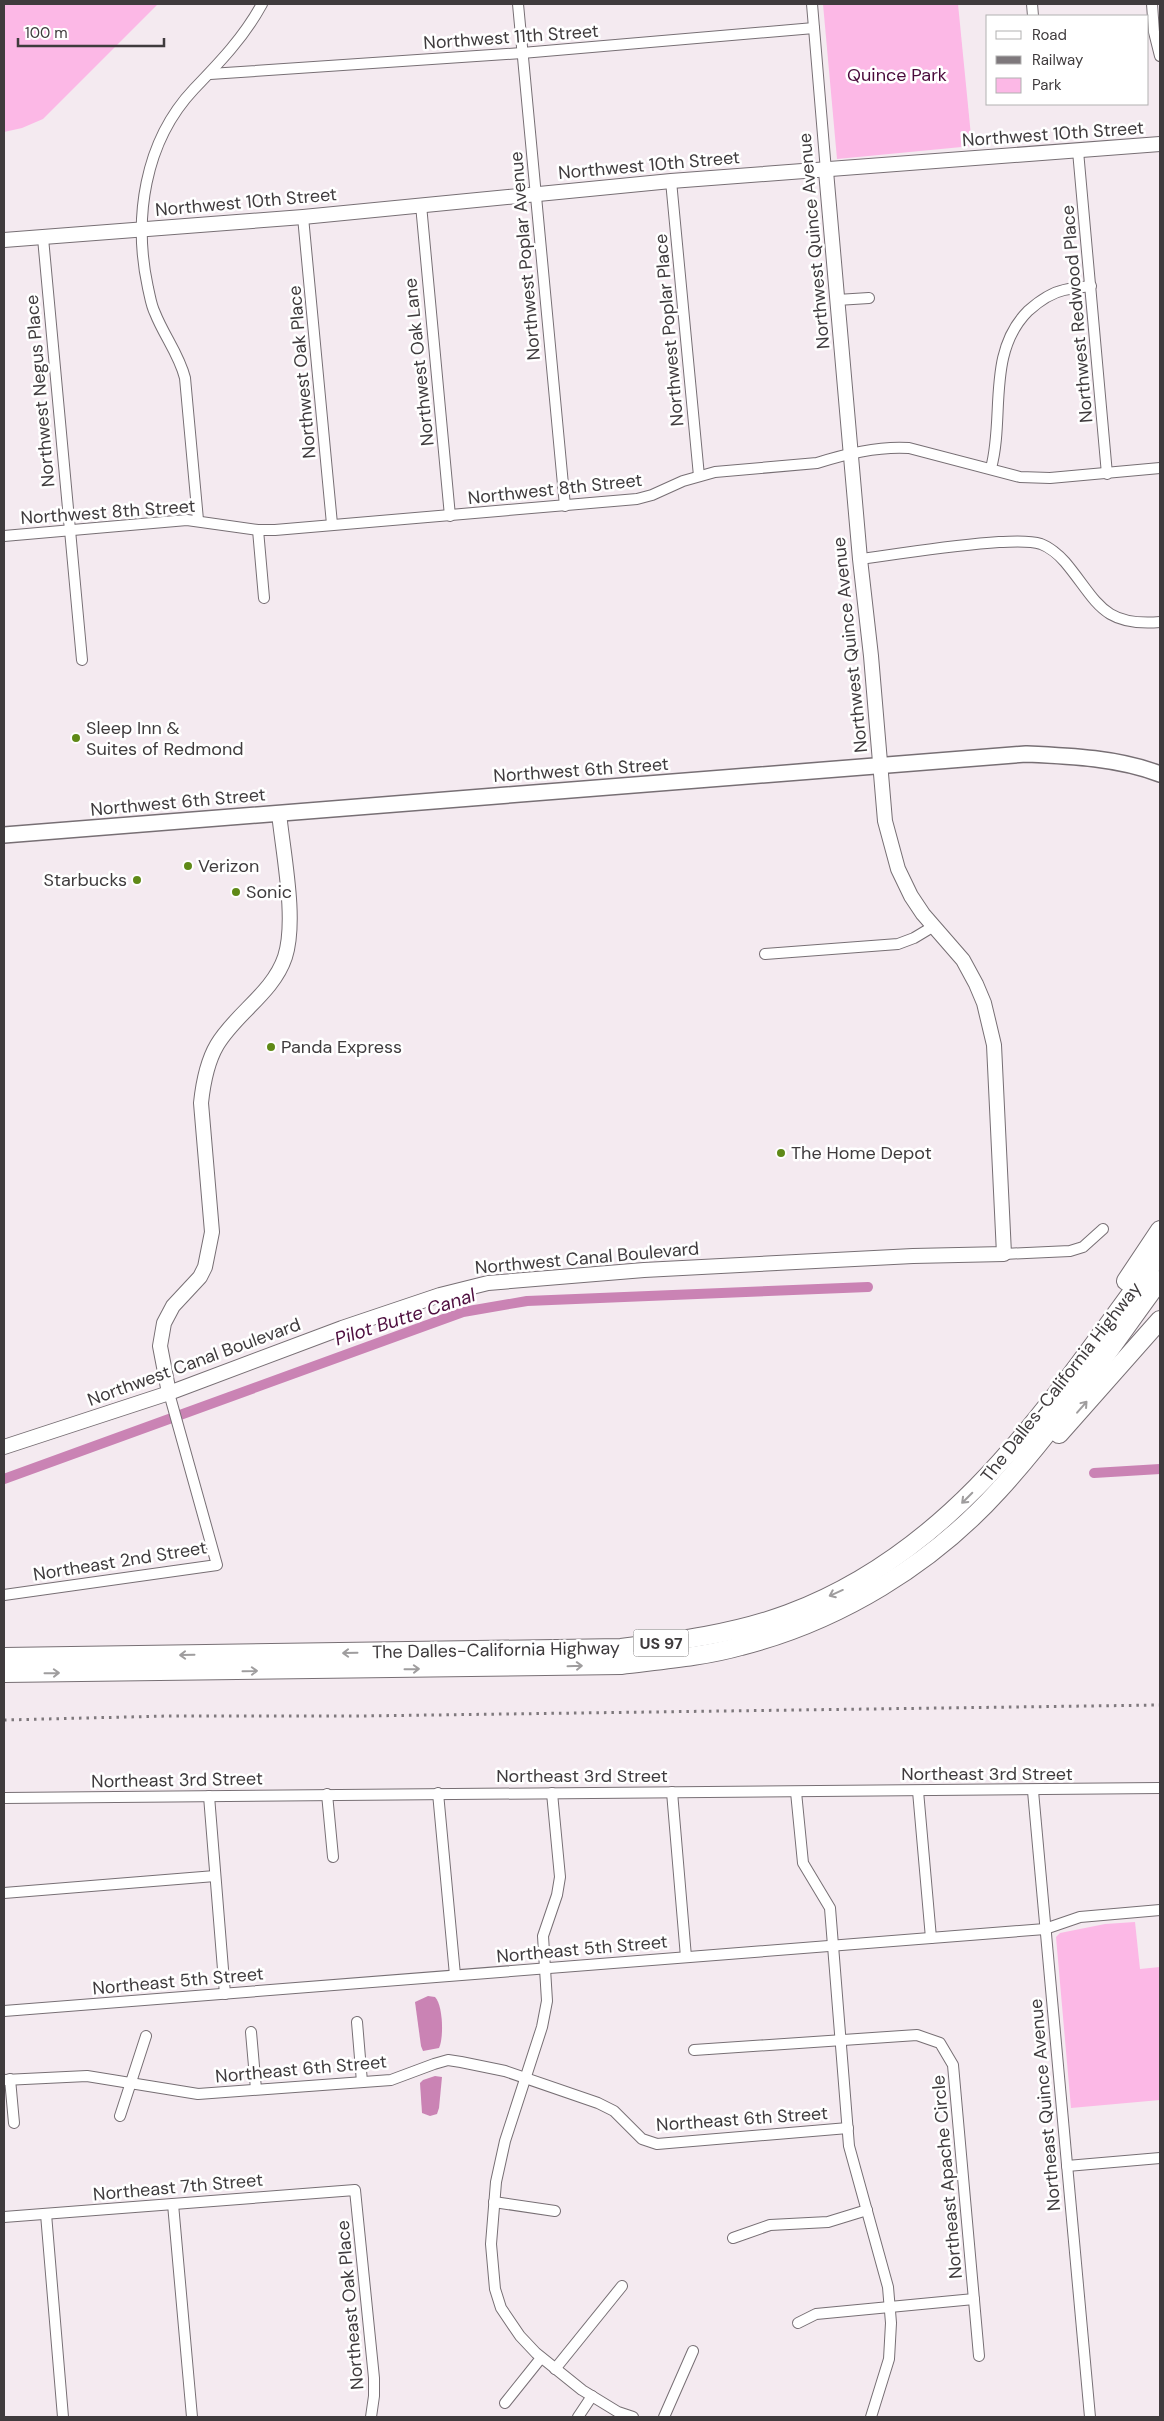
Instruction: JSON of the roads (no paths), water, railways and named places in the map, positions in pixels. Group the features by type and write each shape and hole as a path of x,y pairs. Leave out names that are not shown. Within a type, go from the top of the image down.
{"highway":[{"path":"1057,1392 1102,1318 1160,1230"},
{"name":"The Dalles-California Highway","path":"4,1656 621,1648 684,1641 738,1630 788,1614 846,1589 896,1558 951,1514 988,1477 1057,1392 1160,1254"},
{"name":"The Dalles-California Highway","path":"4,1673 622,1665 687,1657 740,1647 791,1631 855,1602 903,1573 960,1528 999,1490 1039,1443 1160,1280"},
{"path":"999,1490 1044,1450 1160,1320"}],"main road":[{"name":"Northwest 6th Street","path":"4,834 1026,754 1076,756 1127,765 1160,774"}],"street":[{"path":"198,520 185,378 182,364 154,313 148,285 142,230 144,190 152,160 171,119 194,89 210,74 249,28 262,4"},
{"name":"Northwest Poplar Avenue","path":"518,4 565,506"},
{"name":"Northwest Quince Avenue","path":"812,4 850,455 871,656 885,821 891,850 900,875 911,896 963,960 976,984 989,1020 994,1046 1004,1254"},
{"path":"1152,4 1154,32 1160,56"},
{"name":"Northwest 11th Street","path":"210,74 522,53 814,28"},
{"name":"Northwest 10th Street","path":"4,240 303,217 671,181 1160,144"},
{"name":"Northwest Redwood Place","path":"1078,151 1107,474"},
{"name":"Northwest Poplar Place","path":"671,181 699,476"},
{"name":"Northwest Oak Lane","path":"420,206 450,516"},
{"name":"Northwest Oak Place","path":"303,217 332,524"},
{"name":"Northwest Negus Place","path":"43,238 82,660"},
{"path":"991,468 995,452 1000,373 1006,344 1020,320 1040,300 1062,290 1091,286"},
{"path":"837,300 869,298"},
{"name":"Northwest 8th Street","path":"4,536 198,520 258,530 637,500 699,476 715,472 817,463 895,447 909,448 1020,477 1035,478 1107,474 1160,468"},
{"path":"258,530 264,598"},
{"path":"860,559 973,544 1020,541 1041,544 1059,555 1090,597 1106,613 1126,620 1144,623 1160,622"},
{"path":"170,1397 160,1346 164,1323 173,1306 202,1272 210,1252 212,1232 201,1103 203,1083 217,1045 266,989 278,973 285,957 290,915 279,813"},
{"path":"765,954 898,944 914,938 934,926"},
{"name":"Northwest Canal Boulevard","path":"4,1447 170,1397 342,1328 440,1295 488,1282 652,1270 913,1256 1070,1251 1083,1248 1103,1230"},
{"name":"Northeast 2nd Street","path":"4,1596 217,1565 170,1397"},
{"name":"Northeast 3rd Street","path":"4,1798 438,1793 1033,1791 1160,1788"},
{"path":"918,1791 931,1938"},
{"name":"Northeast Quince Avenue","path":"1033,1791 1090,2417"},
{"path":"672,1792 686,1957"},
{"path":"796,1792 803,1863 830,1908 849,2146 883,2263 892,2323 889,2359 871,2417"},
{"path":"438,1793 455,1975"},
{"path":"552,1793 560,1876 557,1895 543,1936 547,2001 542,2027 505,2141 494,2202 491,2244 495,2289 501,2308 510,2322 520,2336 541,2358 592,2396 618,2412 633,2417"},
{"path":"327,1794 333,1857"},
{"path":"209,1796 225,1994"},
{"path":"4,1893 215,1876"},
{"name":"Northeast 5th Street","path":"4,2011 931,1938 1045,1928 1080,1917 1160,1910"},
{"path":"358,2022 362,2082"},
{"path":"251,2032 256,2090"},
{"name":"Northeast Apache Circle","path":"694,2050 917,2035 940,2043 953,2065 974,2299 816,2314 798,2323"},
{"path":"120,2116 146,2036"},
{"name":"Northeast 6th Street","path":"7,2080 87,2076 198,2094 390,2080 448,2060 505,2071 598,2103 614,2111 642,2139 656,2144 848,2128"},
{"path":"7,2080 14,2123"},
{"path":"1067,2166 1160,2158"},
{"name":"Northeast 7th Street","path":"4,2217 355,2190"},
{"name":"Northeast Oak Place","path":"355,2190 374,2378 371,2417"},
{"path":"494,2202 555,2211"},
{"path":"173,2204 192,2417"},
{"path":"733,2238 770,2225 828,2222 867,2210"},
{"path":"46,2214 63,2417"},
{"path":"555,2369 622,2286"},
{"path":"974,2299 979,2356"},
{"path":"664,2417 693,2352"},
{"path":"505,2403 541,2358"},
{"path":"578,2417 592,2396"}],"waterway":[{"name":"Pilot Butte Canal","path":"4,1479 463,1312 527,1301 868,1287"},
{"name":"Pilot Butte Canal","path":"1094,1473 1160,1469"}],"railway":[{"path":"4,1720 168,1716 360,1716 1160,1705"}],"place":[{"name":"Sleep Inn & Suites of Redmond","path":"76,738"},
{"name":"Verizon","path":"188,866"},
{"name":"Starbucks","path":"137,880"},
{"name":"Sonic","path":"236,892"},
{"name":"Panda Express","path":"271,1047"},
{"name":"The Home Depot","path":"781,1153"}],"park label":[{"name":"Quince Park","path":"897,75"}]}
